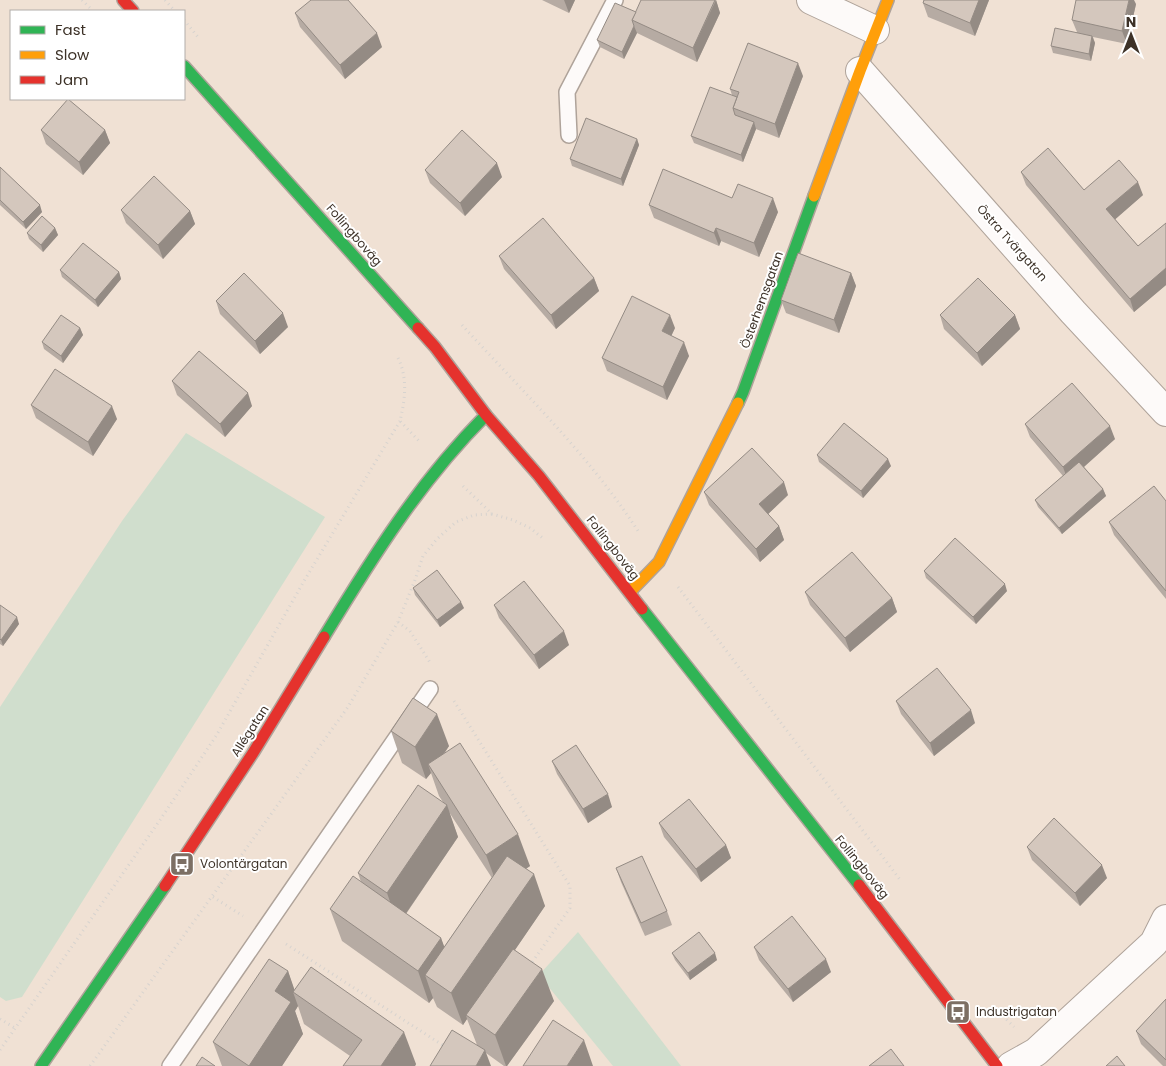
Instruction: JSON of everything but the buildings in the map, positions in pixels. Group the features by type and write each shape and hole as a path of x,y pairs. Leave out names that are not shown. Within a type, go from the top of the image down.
{"street":[{"path":"123,0 132,10"},
{"path":"811,0 875,30"},
{"name":"Österhemsgatan","path":"630,592 659,562 743,392 875,30 888,0"},
{"name":"Follingboväg","path":"185,67 435,347 486,415 539,476 764,765 894,928 997,1066"},
{"name":"Östra Tvärgatan","path":"860,71 1073,312 1166,412"},
{"name":"Allégatan","path":"41,1066 182,864 283,706 339,610 375,554 440,463 486,415"},
{"path":"1012,1066 1036,1052 1154,943 1166,919"}],"lane":[{"path":"569,135 567,92 615,0"},
{"path":"170,1066 430,689"}],"path":[{"path":"82,0 92,10"},
{"path":"165,0 175,10"},
{"path":"0,1050 216,736 304,581 400,421 405,400 404,378 396,354"},
{"path":"400,421 492,514"},
{"path":"90,1066 348,707 398,622 423,556 437,539 456,522 474,514 492,514 513,520 530,528 545,540"},
{"path":"398,622 410,631 435,670"},
{"path":"450,693 570,886 570,908 531,965"},
{"path":"213,897 447,1048"},
{"path":"0,1019 15,1028"}],"green space":[{"path":"186,433 325,517 22,997 6,1001 0,997 0,707 122,521"},
{"path":"578,932 681,1066 613,1066 539,975"}],"traffic: fast":[{"path":"185,67 418,328"},
{"path":"738,403 814,196"},
{"path":"324,637 360,578 418,493 462,440 486,415"},
{"path":"642,609 859,885"},
{"path":"41,1066 165,886"}],"traffic: slow":[{"path":"814,196 888,0"},
{"path":"630,592 659,562 738,403"}],"traffic: jam":[{"path":"123,0 132,10"},
{"path":"418,328 435,347 486,415 539,476 642,609"},
{"path":"165,886 253,753 324,637"},
{"path":"859,885 997,1066"}],"place":[{"name":"Volontärgatan","path":"182,864"},
{"name":"Industrigatan","path":"958,1012"}]}
